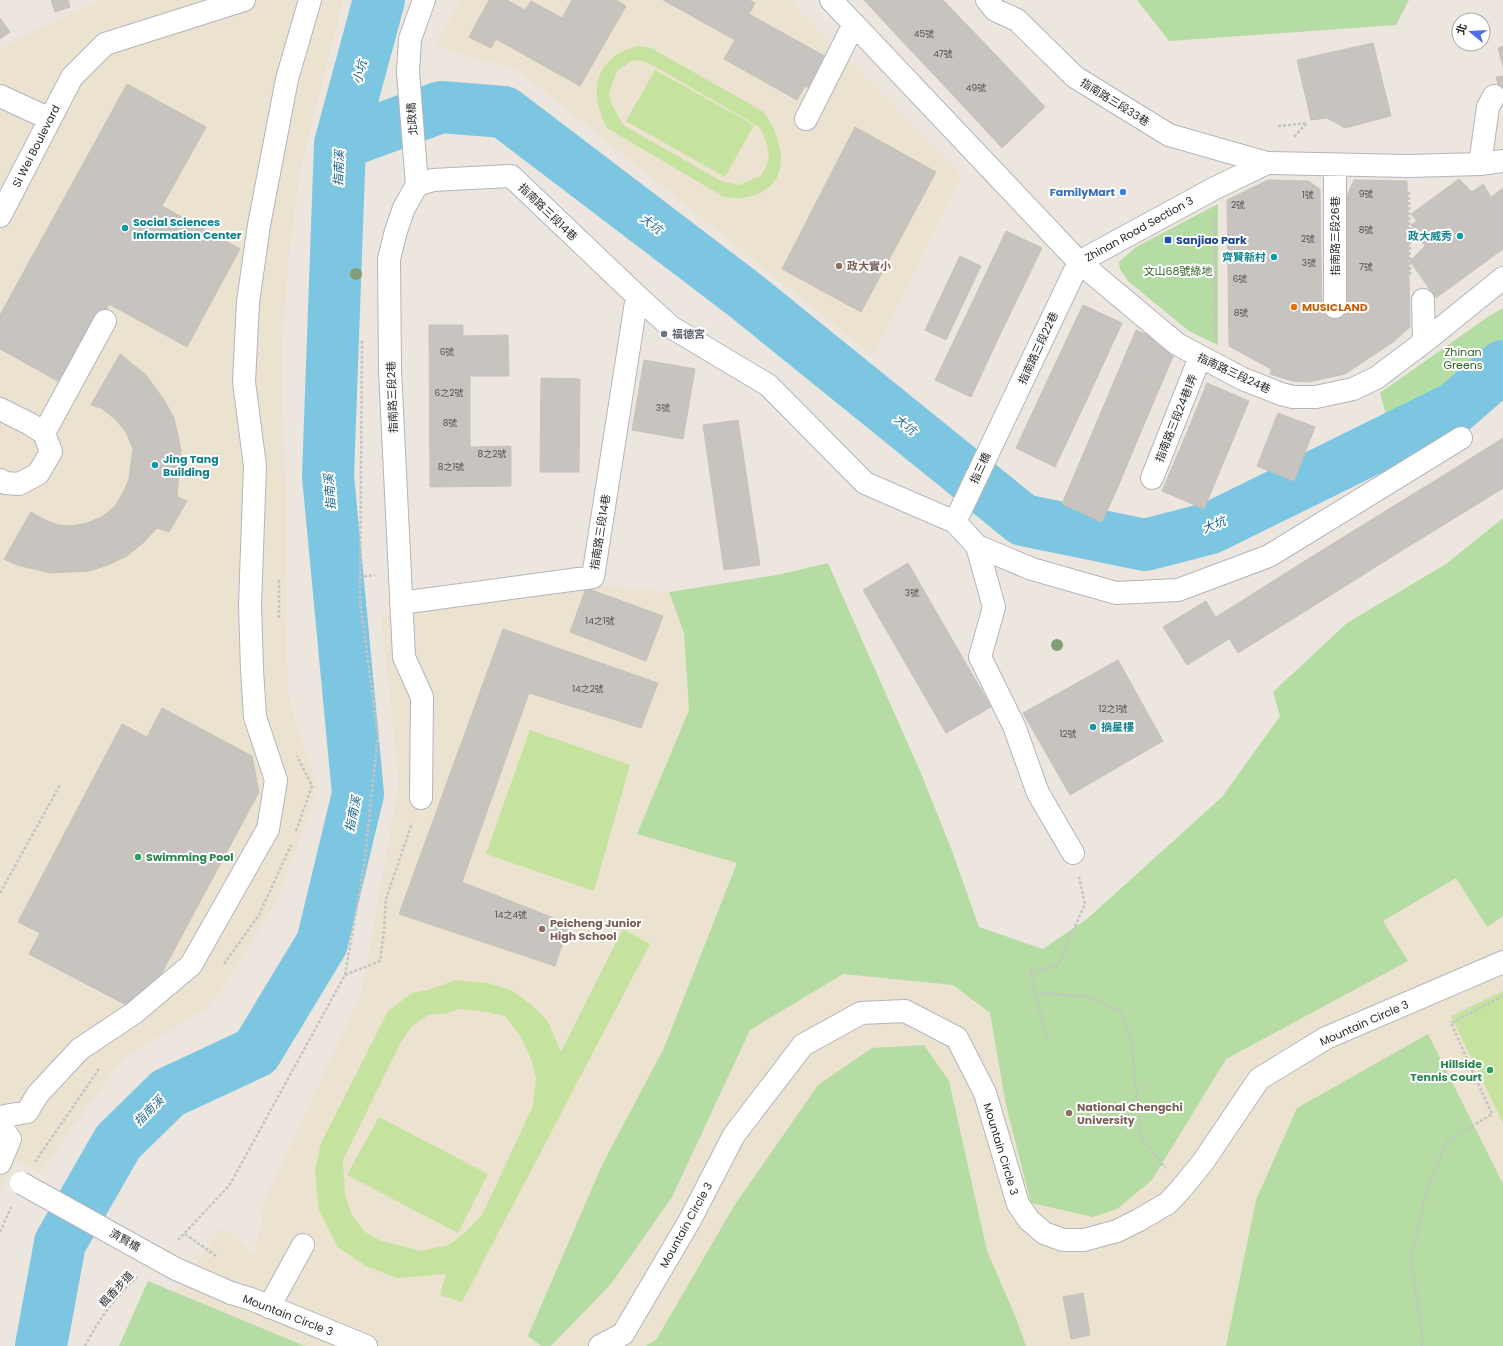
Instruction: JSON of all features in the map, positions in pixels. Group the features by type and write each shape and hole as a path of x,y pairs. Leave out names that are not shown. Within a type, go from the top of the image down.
{"street":[{"name":"Si Wei Boulevard","path":"0,216 72,77 105,44 244,0"},
{"path":"0,1117 27,1112 38,1094 80,1049 134,1013 191,965 268,829 276,780 255,717 252,669 250,605 255,466 244,382 248,302 259,225 287,79 310,0"},
{"name":"北政橋","path":"416,176 408,72 410,39 424,0"},
{"name":"Zhinan Road Section 3","path":"831,0 1079,262 1215,188 1267,163 1409,166 1480,164 1503,161"},
{"name":"指南路三段33巷","path":"987,0 995,10 1017,20 1075,77 1169,135 1267,163"},
{"path":"806,119 854,24"},
{"path":"0,96 50,119"},
{"path":"1480,164 1488,107 1494,96"},
{"name":"指南路三段26巷","path":"1334,307 1335,165"},
{"name":"指南路三段14巷","path":"416,176 432,180 511,176 671,327 768,385 865,483 955,522"},
{"name":"指南路三段2巷","path":"416,176 396,231 389,259 390,370 404,657 422,697 421,798"},
{"name":"指南路三段24巷","path":"1079,262 1177,344 1243,379 1281,394 1293,397 1316,397 1353,389 1376,378 1424,342 1503,278"},
{"name":"指南路三段22巷","path":"996,435 1079,262"},
{"name":"指南路三段14巷","path":"402,609 593,577 637,296"},
{"path":"1423,300 1424,342"},
{"path":"44,433 105,321"},
{"name":"指南路三段24巷1弄","path":"1152,478 1200,357"},
{"path":"0,409 44,433 51,452 38,474 18,484 5,483 0,480"},
{"name":"指三橋","path":"955,522 996,435"},
{"path":"955,522 977,546 1032,569 1116,593 1178,590 1269,556 1461,438"},
{"path":"977,546 994,607 980,657 1014,726 1038,793 1073,853"},
{"name":"Mountain Circle 3","path":"600,1346 623,1334 690,1220 734,1135 803,1045 861,1013 905,1011 957,1038 985,1094 1018,1204 1030,1220 1044,1233 1063,1240 1084,1240 1117,1231 1168,1203 1203,1162 1259,1079 1326,1038 1503,962"},
{"path":"0,1163 5,1132"},
{"name":"濟賢橋","path":"0,1170 176,1268 231,1293"},
{"path":"269,1306 303,1245"},
{"name":"Mountain Circle 3","path":"231,1293 269,1306 366,1346"}],"path":[{"path":"1409,166 1410,282"},
{"path":"1200,357 1215,336 1215,188"},
{"path":"174,1244 229,1186 345,975 364,866 378,734 360,601 362,339"},
{"path":"0,893 60,785"},
{"path":"345,975 380,961 386,899 421,798"},
{"path":"1047,1039 1030,972 1058,965 1085,904 1073,853"},
{"path":"1035,993 1086,996 1120,1011 1131,1038 1141,1137 1181,1189"},
{"path":"1422,1346 1422,1333 1411,1261 1424,1201 1445,1143 1492,1114 1451,1023 1503,996"},
{"name":"楓香步道","path":"85,1346 94,1328 111,1304 140,1274"}],"shaded area":[{"path":"102,0 343,0 301,165 288,264 281,365 286,494 287,686 294,718 318,786 304,829 275,903 225,985 205,1009 123,1058 40,1173 16,1160 0,1190 0,49"},
{"name":"政大實小","path":"461,0 789,0 962,175 873,356 518,70 435,46"},
{"name":"National Chengchi University","path":"587,584 669,592 684,633 689,710 637,833 737,862 664,1048 603,1163 534,1323 759,858 1014,999 1503,722 1503,1346 133,1346 222,1228 255,1255 265,1200 361,995 399,783 381,616 402,614"}],"green space":[{"path":"1137,0 1409,0 1396,25 1169,41"},
{"path":"637,46 651,48 764,112 772,125 777,138 781,164 778,176 770,186 759,193 742,198 724,197 607,128 602,118 597,98 599,78 603,69 610,60 619,53","holes":["633,60 643,61 758,126 762,131 767,144 769,159 760,176 739,185 723,182 623,125 611,103 609,93 617,71"]},
{"path":"655,70 754,125 725,177 626,121"},
{"name":"文山68號綠地","path":"1218,204 1218,345 1189,331 1129,282 1120,269 1119,262 1136,247"},
{"name":"Zhinan Greens","path":"1503,308 1503,345 1479,369 1429,405 1389,427 1380,393 1489,316"},
{"path":"1503,518 1503,916 1487,927 1456,878 1383,921 1408,961 1226,1059 1152,1180 1117,1209 1093,1217 1031,1203 1006,1105 990,1013 953,985 843,974 750,1030 672,1197 611,1284 551,1346 541,1346 528,1336 603,1163 664,1048 737,863 637,834 689,710 684,633 669,592 777,575 828,563 920,771 951,848 979,927 1043,949 1087,919 1222,797 1280,716 1273,692 1347,623 1446,564"},
{"path":"530,730 630,765 594,891 486,854"},
{"path":"623,929 650,944 462,1302 440,1295 446,1274 397,1278 366,1266 338,1247 319,1210 315,1171 321,1143 388,1011 412,993 428,990 456,980 487,983 511,990 529,1003 547,1020 561,1052","holes":["460,1009 505,1016 519,1034 530,1056 536,1077 533,1106 482,1215 466,1232 449,1245 420,1251 379,1240 365,1232 352,1215 345,1195 343,1160 401,1042 412,1026 430,1014 444,1014"]},
{"name":"Hillside Tennis Court","path":"1503,991 1503,1123 1451,1016"},
{"path":"1428,1034 1503,1184 1503,1346 1226,1346 1256,1200 1297,1108"},
{"path":"924,1045 949,1081 987,1251 1016,1318 1026,1346 645,1346 656,1340 734,1206 818,1085 872,1048"},
{"path":"379,1117 488,1174 458,1233 347,1175"},
{"path":"148,1281 305,1346 119,1346"}],"building":[{"path":"51,0 68,0 70,7 55,12"},
{"path":"489,0 507,0 525,10 531,1 562,18 572,0 616,0 626,6 580,86 496,39 491,48 469,37"},
{"path":"663,0 749,0 755,3 749,14 828,58 811,89 805,86 797,100 724,59 735,40"},
{"path":"864,0 943,0 901,40"},
{"path":"943,0 994,53 952,94 901,40"},
{"path":"0,18 10,32 0,39"},
{"path":"1373,43 1391,116 1345,128 1327,118 1311,120 1297,60"},
{"path":"1503,46 1503,67 1498,48"},
{"path":"994,53 1045,107 1002,148 952,94"},
{"path":"1503,76 1503,102 1496,77"},
{"name":"Social Sciences Information Center","path":"127,84 206,127 162,206 240,249 187,347 109,304 65,385 0,349 0,315"},
{"path":"855,127 936,172 861,312 782,269"},
{"name":"政大威秀","path":"1459,179 1472,192 1483,184 1491,197 1503,188 1503,249 1436,298 1410,261 1425,246 1411,225 1417,221 1411,214"},
{"name":"齊賢新村","path":"1268,180 1308,181 1320,189 1322,314 1347,314 1347,196 1354,180 1407,181 1410,327 1393,342 1345,374 1309,382 1292,381 1270,374 1271,369 1229,346 1227,200"},
{"path":"1006,231 1042,248 997,341 962,324"},
{"path":"960,256 981,266 946,340 925,330"},
{"path":"1083,305 1122,323 1089,395 1049,377"},
{"path":"962,324 997,341 971,397 935,380"},
{"path":"429,325 463,325 463,336 508,335 509,376 470,376 470,447 511,446 511,486 430,487"},
{"path":"1136,330 1177,347 1160,387 1119,370"},
{"name":"Jing Tang Building","path":"120,354 146,375 164,400 174,418 181,450 177,497 187,501 169,532 157,528 144,542 127,556 108,565 89,571 50,573 17,565 4,559 31,512 58,525 71,526 87,523 102,517 115,506 123,493 129,479 133,449 126,432 115,419 101,408 91,405"},
{"path":"644,360 695,369 683,439 632,430"},
{"path":"1119,370 1160,387 1137,441 1096,424"},
{"path":"1049,377 1089,395 1055,467 1016,448"},
{"path":"541,378 580,379 579,472 540,472"},
{"path":"1207,383 1249,401 1230,447 1188,430"},
{"path":"1278,413 1315,427 1294,481 1257,466"},
{"path":"738,420 760,565 724,570 703,425"},
{"path":"1096,424 1137,441 1117,489 1076,471"},
{"path":"1188,430 1230,447 1204,509 1162,491"},
{"path":"1503,438 1503,488 1471,508 1449,472"},
{"path":"1076,471 1117,489 1102,522 1062,504"},
{"path":"1449,472 1471,508 1401,551 1379,515"},
{"path":"1379,515 1401,551 1323,600 1300,564"},
{"path":"908,563 991,707 946,733 863,590"},
{"path":"1300,564 1323,600 1238,653 1216,617"},
{"path":"586,588 663,616 646,661 570,632"},
{"path":"1206,601 1229,639 1187,665 1163,627"},
{"path":"503,629 658,683 641,728 529,693 462,882 569,924 555,966 399,914"},
{"name":"摘星樓","path":"1118,660 1163,741 1070,795 1023,713"},
{"name":"Swimming Pool","path":"162,708 252,756 259,792 151,993 130,1007 29,954 40,933 18,922 122,724 147,737"},
{"path":"1083,1293 1090,1335 1071,1339 1063,1297"}],"waterway":[{"name":"指南溪","path":"41,1346 60,1243 118,1142 168,1093 256,1052 322,943 358,794 328,476 340,144 379,0"},
{"name":"大坑","path":"340,144 441,107 504,112 746,296 1023,520 1145,545 1211,528 1456,407 1503,366"}],"place":[{"name":"FamilyMart","path":"1123,192"},
{"name":"Social Sciences Information Center","path":"125,228"},
{"name":"政大威秀","path":"1460,236"},
{"name":"Sanjiao Park","path":"1168,240"},
{"name":"齊賢新村","path":"1274,257"},
{"name":"政大實小","path":"839,266"},
{"name":"MUSICLAND","path":"1294,307"},
{"name":"福德宮","path":"664,334"},
{"name":"Jing Tang Building","path":"155,465"},
{"name":"摘星樓","path":"1093,727"},
{"name":"Swimming Pool","path":"138,857"},
{"name":"Peicheng Junior High School","path":"542,929"},
{"name":"Hillside Tennis Court","path":"1490,1070"},
{"name":"National Chengchi University","path":"1069,1113"}],"water label":[{"name":"小坑","path":"360,72"}]}
